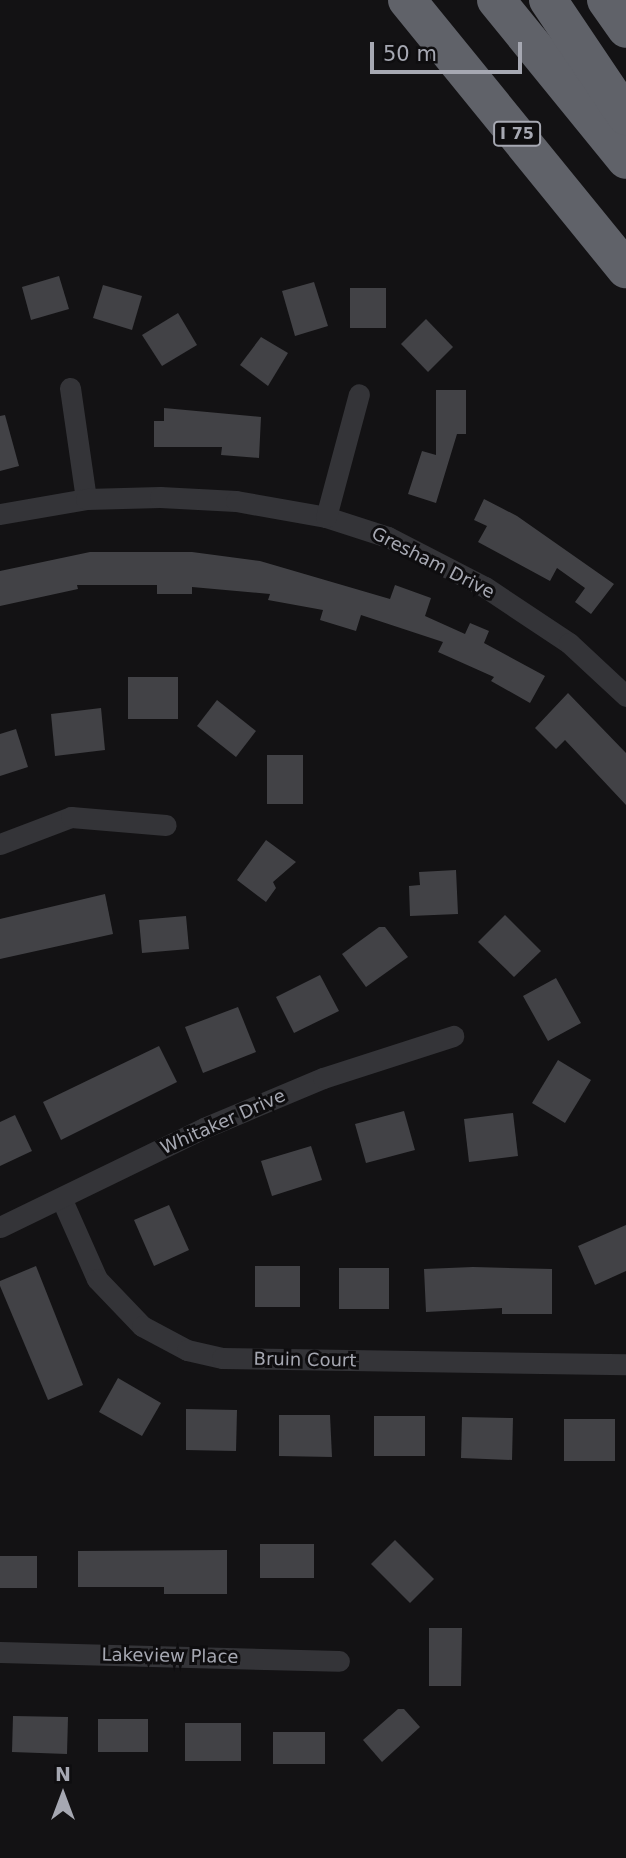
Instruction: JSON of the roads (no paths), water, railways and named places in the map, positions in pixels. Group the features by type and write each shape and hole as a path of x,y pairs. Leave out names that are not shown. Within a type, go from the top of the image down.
{"highway":[{"name":"I 75","path":"407,0 626,268"},
{"path":"496,0 626,160"},
{"path":"548,0 626,116"},
{"path":"606,0 626,29"}],"street":[{"path":"70,388 86,499"},
{"path":"326,516 359,394"},
{"name":"Gresham Drive","path":"0,514 86,499 160,496 236,501 326,516 388,537 485,587 569,643 626,696"},
{"path":"0,844 71,817 166,825"},
{"name":"Whitaker Drive","path":"0,1227 62,1200 204,1128 323,1078 453,1036"},
{"name":"Bruin Court","path":"62,1200 97,1279 142,1326 187,1350 222,1359 626,1364"},
{"name":"Lakeview Place","path":"0,1652 339,1661"}]}
